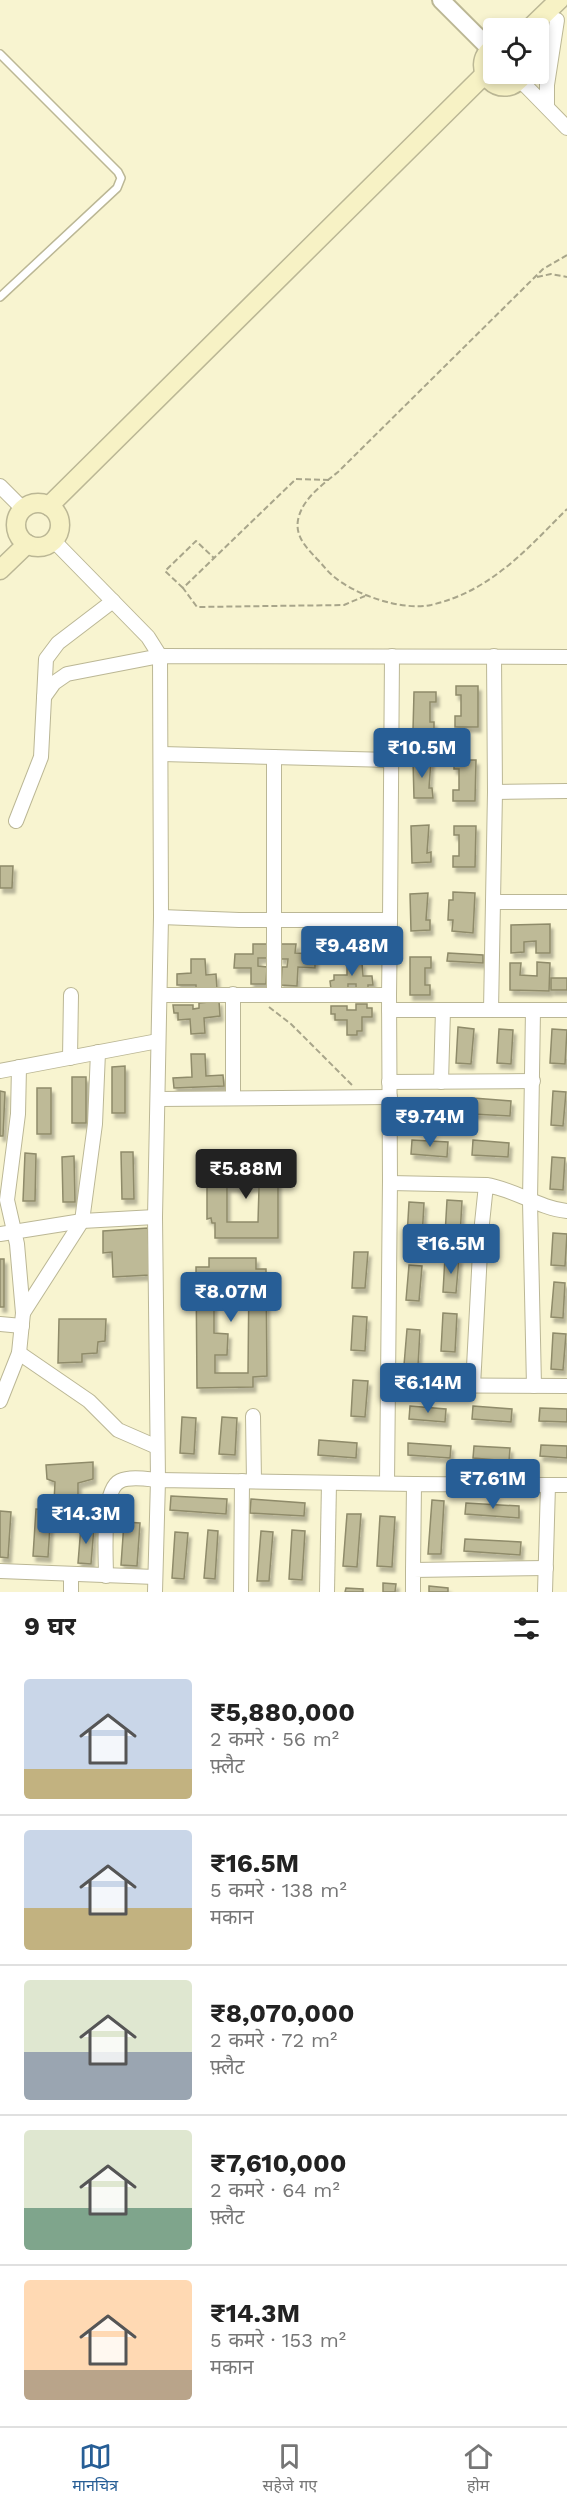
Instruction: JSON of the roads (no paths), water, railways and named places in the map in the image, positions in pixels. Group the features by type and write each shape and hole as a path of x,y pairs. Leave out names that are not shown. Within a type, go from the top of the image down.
{"main road":[{"path":"540,18 559,0"},
{"path":"549,27 562,15"},
{"path":"53,510 484,84"},
{"path":"498,84 503,87 513,84"},
{"path":"35,503 53,510 59,531 53,540 45,545 36,546 23,540 17,519 23,509 35,503"},
{"path":"0,554 23,540"},
{"path":"0,570 23,540"}],"street":[{"path":"441,0 483,40"},
{"path":"547,107 547,85 562,15"},
{"path":"528,84 567,128"},
{"path":"0,486 23,509"},
{"path":"53,540 148,638 160,657 162,754 155,1217 158,1480 155,1592"},
{"path":"16,821 41,758 45,669 50,652 113,601"},
{"path":"387,1483 392,656"},
{"path":"491,1010 495,792 494,656"},
{"path":"44,697 54,683 67,674 160,657 567,657"},
{"path":"162,754 391,760"},
{"path":"274,757 276,920 274,995"},
{"path":"495,792 567,791"},
{"path":"493,902 567,903"},
{"path":"161,917 390,920"},
{"path":"70,1058 71,994"},
{"path":"233,994 233,1098"},
{"path":"160,995 389,995"},
{"path":"389,1010 567,1010"},
{"path":"441,1082 443,1010"},
{"path":"533,1010 530,1201 534,1386"},
{"path":"0,1071 158,1041"},
{"path":"0,1324 23,1319 82,1221 95,1124 98,1052"},
{"path":"0,1401 19,1353 23,1319 7,1233 6,1154 18,1114 19,1067"},
{"path":"389,1082 533,1081"},
{"path":"158,1099 390,1097"},
{"path":"390,1183 486,1185 507,1189 530,1201 567,1211"},
{"path":"473,1386 480,1233 486,1185"},
{"path":"7,1233 82,1221 155,1217"},
{"path":"19,1353 89,1401 118,1430 157,1447"},
{"path":"388,1385 567,1386"},
{"path":"241,1592 253,1416"},
{"path":"106,1576 108,1500 113,1487 124,1479 567,1485"},
{"path":"327,1592 329,1483"},
{"path":"413,1592 414,1484"},
{"path":"545,1592 548,1485"},
{"path":"413,1570 546,1568"},
{"path":"0,1572 156,1578"},
{"path":"71,1574 71,1592"}],"lane":[{"path":"0,54 118,172 121,178 117,188 0,297"}]}
